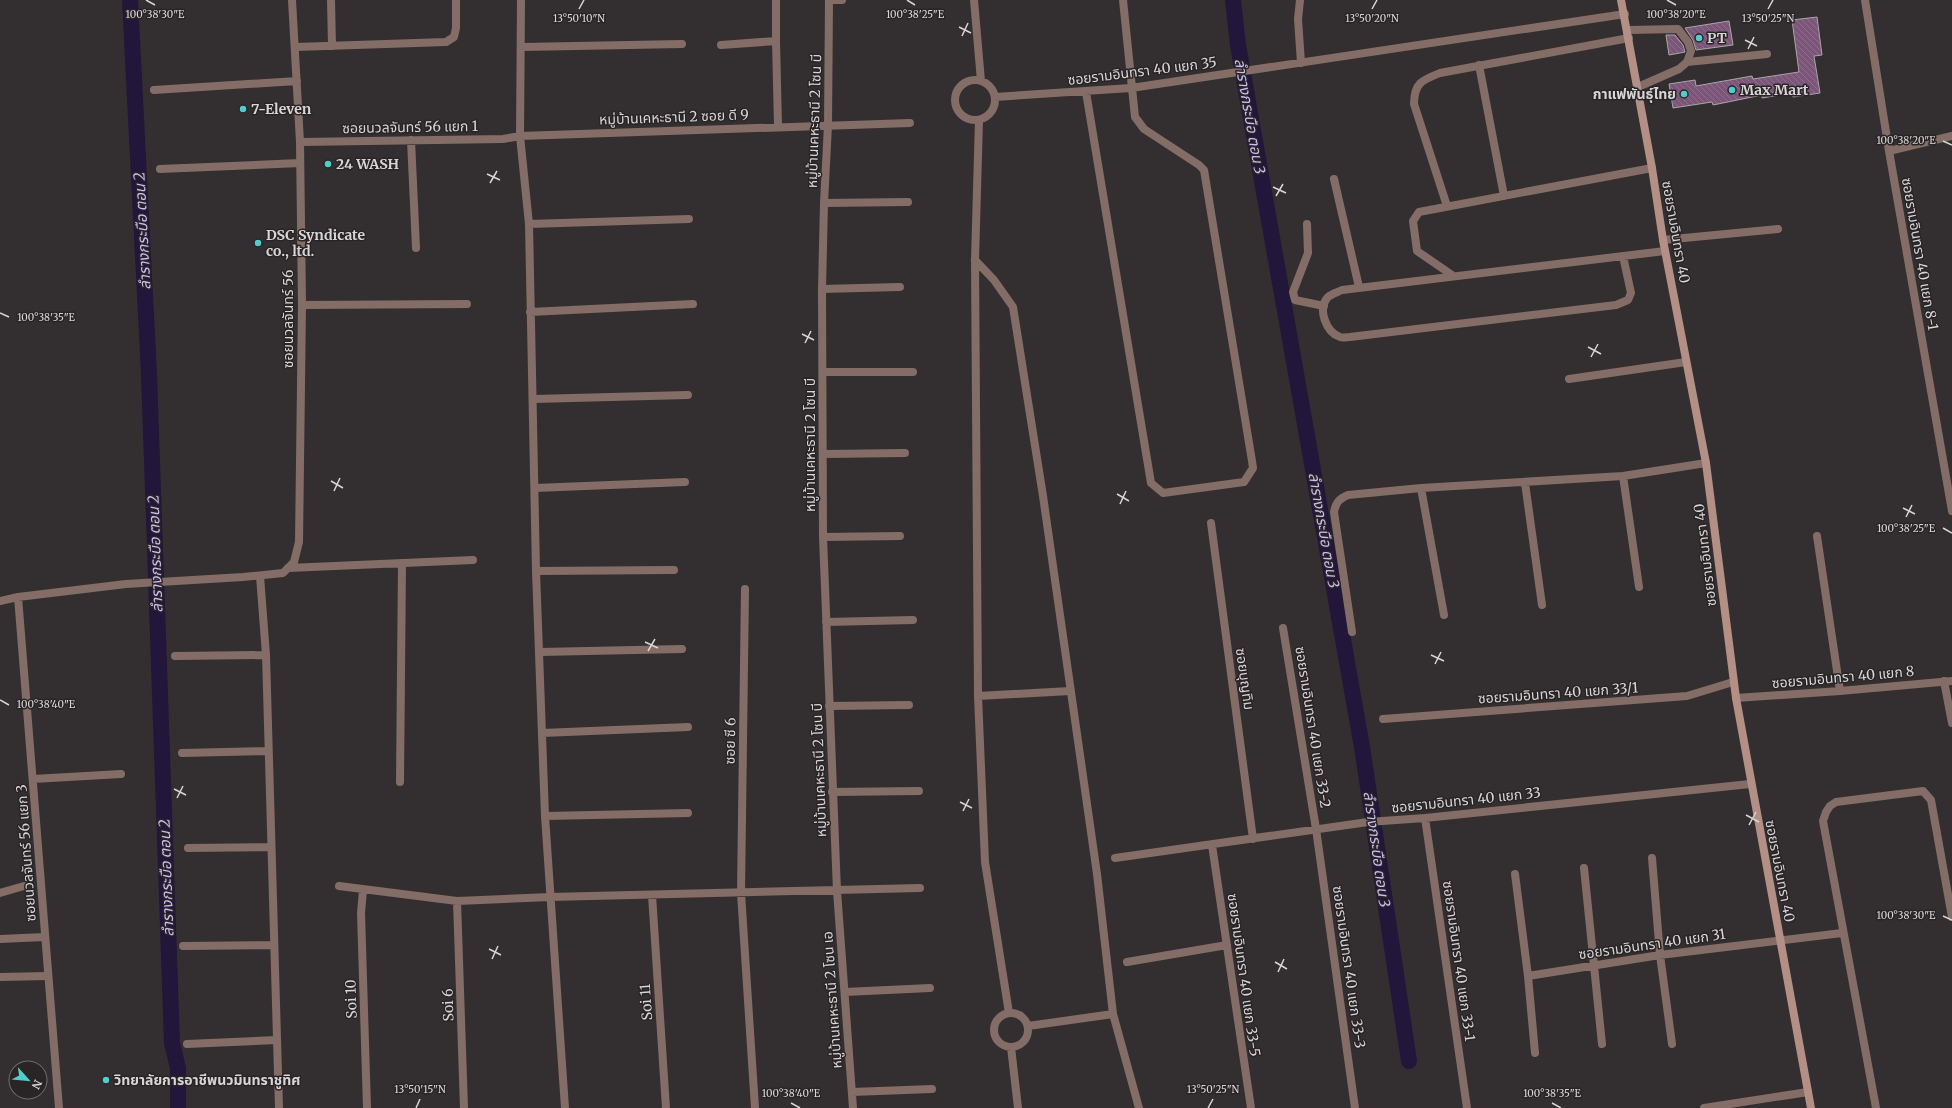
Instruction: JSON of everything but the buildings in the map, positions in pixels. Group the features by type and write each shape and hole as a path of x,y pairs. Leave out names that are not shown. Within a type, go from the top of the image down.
{"street":[{"name":"ซอยนวลจันทร์ 56","path":"288,568 294,562 299,542 302,305 300,142 292,0"},
{"path":"331,0 332,46"},
{"path":"295,47 446,42 454,37 456,28 456,0"},
{"path":"521,0 522,47 520,136 529,224 530,312 534,399 536,572 545,816 565,1108"},
{"path":"776,0 778,126"},
{"path":"829,0 842,0"},
{"name":"หมู่บ้านเคหะธานี 2 โซน บี","path":"829,0 828,124 822,289 823,537 837,891"},
{"path":"974,0 981,81"},
{"path":"1086,92 1151,483 1163,493 1244,482 1248,478 1253,468 1204,170 1200,165 1144,129 1135,117 1123,0"},
{"path":"1300,0 1298,19 1301,63"},
{"name":"ซอยรามอินทรา 40","path":"1622,0 1652,168 1663,240 1706,463 1733,682 1750,784 1811,1108"},
{"name":"ซอยรามอินทรา 40 แยก 8-1","path":"1865,0 1889,151 1952,512"},
{"name":"ซอยรามอินทรา 40 แยก 35","path":"995,97 1131,88 1625,14"},
{"path":"1447,206 1414,104 1414,92 1423,80 1440,73 1629,34 1678,29 1688,42 1691,51 1687,62 1679,69 1638,87"},
{"path":"721,45 776,41"},
{"path":"522,47 682,44"},
{"path":"1687,62 1767,54"},
{"path":"1479,65 1504,196"},
{"path":"974,80 981,81 992,90 995,97 993,109 985,118 972,121 965,118 956,107 955,100 960,86 974,80"},
{"path":"154,90 297,81"},
{"path":"979,120 975,260 978,696 986,862 1009,1013"},
{"name":"หมู่บ้านเคหะธานี 2 ซอย ดี 9","path":"520,136 828,124 910,123"},
{"name":"ซอยนวลจันทร์ 56 แยก 1","path":"300,142 503,139 520,136"},
{"path":"1889,151 1952,136"},
{"path":"411,140 416,248"},
{"path":"160,169 300,163"},
{"path":"1452,275 1417,251 1413,226 1415,216 1419,212 1652,168"},
{"path":"1334,179 1359,287"},
{"path":"824,203 908,202"},
{"path":"529,224 689,219"},
{"path":"1306,224 1308,254 1293,292 1295,300 1324,306"},
{"path":"1663,240 1778,229"},
{"path":"1623,256 1631,293 1628,300 1616,305 1350,337 1340,337 1326,326 1324,306 1328,297 1342,290 1452,275 1665,251"},
{"path":"975,260 994,280 1013,307 1043,496 1097,874 1113,1014 1139,1108"},
{"path":"822,289 900,287"},
{"path":"302,305 467,304"},
{"path":"530,312 694,304"},
{"path":"1569,379 1686,362"},
{"path":"823,372 913,372"},
{"path":"534,399 688,395"},
{"path":"823,454 905,453"},
{"path":"1352,632 1334,512 1335,505 1338,501 1348,495 1421,488 1623,476 1706,463"},
{"path":"1623,476 1639,587"},
{"path":"535,488 685,482"},
{"path":"1525,483 1542,605"},
{"path":"1421,488 1444,615"},
{"name":"ซอยบุญทิม","path":"1211,523 1253,839"},
{"path":"823,537 900,536"},
{"path":"1817,536 1840,691"},
{"path":"0,601 18,597 157,582 260,576 283,573 288,568 473,560"},
{"path":"400,782 402,563"},
{"path":"536,572 674,570"},
{"path":"260,576 266,656 267,751 272,847 273,945 279,1108"},
{"name":"ซอย ซี 6","path":"745,589 741,893 754,1108"},
{"name":"ซอยนวลจันทร์ 56 แยก 3","path":"18,597 59,1108"},
{"path":"826,622 914,620"},
{"name":"ซอยรามอินทรา 40 แยก 33-2","path":"1284,628 1316,829"},
{"path":"540,652 682,648"},
{"path":"176,656 266,656"},
{"path":"1948,681 1952,723"},
{"name":"ซอยรามอินทรา 40 แยก 8","path":"1736,698 1840,691 1948,681"},
{"name":"ซอยรามอินทรา 40 แยก 33/1","path":"1383,719 1687,696 1733,682"},
{"path":"978,696 1070,691"},
{"path":"829,706 909,705"},
{"path":"542,733 688,727"},
{"path":"182,753 267,751"},
{"path":"33,779 121,774"},
{"name":"ซอยรามอินทรา 40 แยก 33","path":"1115,858 1372,822 1425,818 1750,784"},
{"path":"832,792 919,791"},
{"path":"1876,1108 1842,933 1823,821 1830,806 1836,802 1923,791 1927,794 1931,800 1952,918"},
{"path":"545,816 688,813"},
{"name":"ซอยรามอินทรา 40 แยก 33-1","path":"1425,818 1466,1108"},
{"name":"ซอยรามอินทรา 40 แยก 33-3","path":"1316,829 1355,1108"},
{"name":"ซอยรามอินทรา 40 แยก 33-5","path":"1212,845 1251,1108"},
{"path":"188,848 272,847"},
{"path":"1652,858 1660,955 1672,1044"},
{"path":"1584,868 1602,1044"},
{"path":"1515,874 1536,1053"},
{"path":"0,893 24,886"},
{"path":"340,886 457,902 550,897 920,888"},
{"name":"Soi 10","path":"364,890 361,913 367,1108"},
{"name":"หมู่บ้านเคหะธานี 2 โซน เอ","path":"837,891 853,1108"},
{"name":"Soi 11","path":"652,895 666,1108"},
{"name":"Soi 6","path":"457,902 464,1108"},
{"name":"ซอยรามอินทรา 40 แยก 31","path":"1528,976 1660,955 1780,939 1842,933"},
{"path":"0,939 45,937"},
{"path":"183,946 273,945"},
{"path":"1127,962 1227,945"},
{"path":"0,977 48,976"},
{"path":"845,992 930,988"},
{"path":"1009,1013 1019,1014 1028,1026 1027,1036 1024,1041 1011,1047 1001,1044 995,1036 994,1031 1000,1017 1009,1013"},
{"path":"1028,1026 1113,1014"},
{"path":"187,1044 277,1040"},
{"path":"1011,1047 1018,1108"},
{"path":"852,1092 932,1089"},
{"path":"1704,1108 1808,1092"}],"waterway":[{"name":"ลำรางกระบือ ตอน 2","path":"130,0 149,374 172,1043 178,1068 178,1108"},
{"name":"ลำรางกระบือ ตอน 3","path":"1233,0 1238,45 1362,747 1409,1061"}],"place":[{"name":"PT","path":"1699,38"},
{"name":"Max Mart","path":"1732,90"},
{"name":"กาแฟพันธุ์ไทย","path":"1684,94"},
{"name":"7-Eleven","path":"243,109"},
{"name":"24 WASH","path":"328,164"},
{"name":"DSC Syndicate co., ltd.","path":"258,243"},
{"name":"วิทยาลัยการอาชีพนวมินทราชูทิศ","path":"106,1080"}]}
